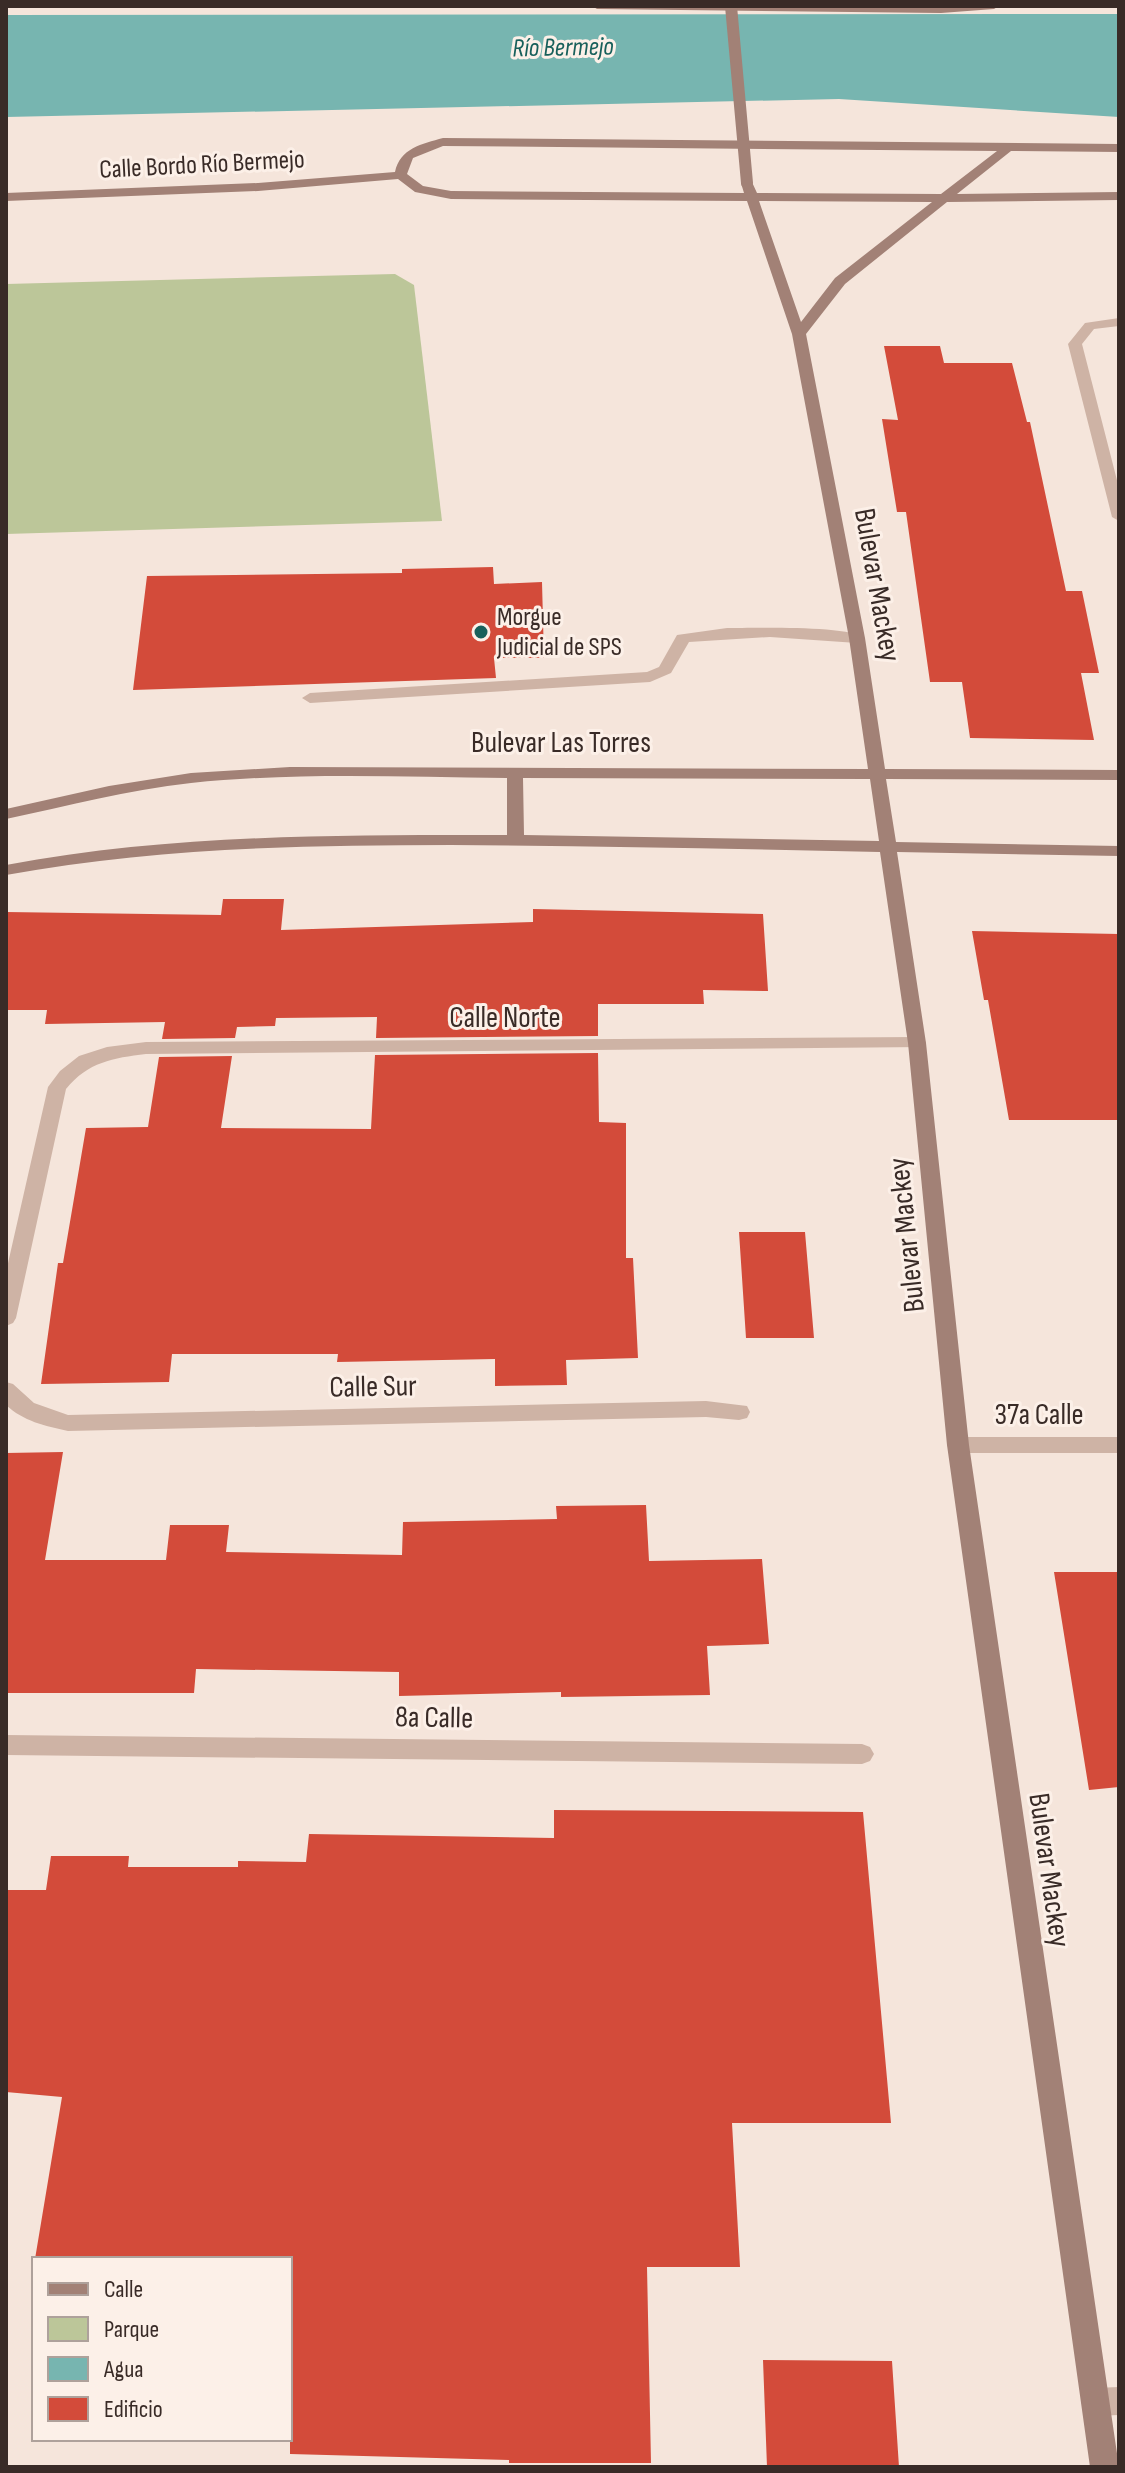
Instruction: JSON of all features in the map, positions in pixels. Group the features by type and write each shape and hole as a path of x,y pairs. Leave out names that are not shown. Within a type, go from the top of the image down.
{"main road":[{"path":"597,6 941,10 994,6"},
{"name":"Bulevar Mackey","path":"731,6 749,190 799,334 857,638 890,848 917,1043 958,1445 1107,2402 1105,2467"},
{"path":"1119,148 443,142 407,156 400,165 401,175 419,189 451,195 749,190 941,198 1119,196"},
{"path":"799,334 840,281 1011,145"},
{"name":"Calle Bordo Río Bermejo","path":"6,197 258,187 401,175"},
{"path":"515,771 516,840"},
{"name":"Bulevar Las Torres","path":"6,814 109,791 191,778 290,772 1119,775"},
{"path":"6,870 153,846 285,840 516,840 1119,851"}],"street":[{"path":"1119,322 1090,326 1075,344 1119,517"},
{"path":"310,698 650,677 665,670 683,638 706,634 765,630 857,638"},
{"name":"Calle Norte","path":"6,1318 57,1087 72,1067 94,1056 146,1048 917,1043"},
{"name":"Calle Sur","path":"10,1396 34,1416 68,1423 706,1409 739,1412"},
{"name":"37a Calle","path":"958,1445 1119,1445"},
{"name":"8a Calle","path":"6,1745 862,1754"}],"green space":[{"path":"395,274 414,285 442,521 6,534 6,284"}],"water":[{"name":"Río Bermejo","path":"1119,14 1119,117 839,99 6,117 6,15"}],"building":[{"path":"884,346 940,346 944,363 1012,363 1027,422 1030,422 1066,591 1082,591 1099,673 1081,673 1094,740 970,738 962,682 930,682 906,512 897,512 882,419 898,420"},
{"path":"493,567 494,584 542,582 544,658 494,658 496,678 133,690 147,576 402,573 402,569"},
{"path":"223,899 284,899 281,930 533,922 533,909 763,914 768,991 703,990 704,1004 598,1004 598,1036 376,1038 377,1017 276,1018 275,1026 237,1027 235,1038 162,1039 165,1022 45,1024 47,1010 6,1010 6,912 221,915"},
{"path":"972,931 1119,934 1119,1120 1009,1120 988,1000 984,1000"},
{"path":"598,1053 599,1122 626,1123 626,1258 633,1258 638,1358 566,1360 567,1385 495,1386 495,1359 337,1362 338,1354 172,1354 169,1382 41,1384 58,1263 63,1263 86,1128 148,1127 159,1057 232,1056 221,1128 371,1129 375,1055"},
{"path":"739,1232 805,1232 814,1338 746,1338"},
{"path":"63,1452 45,1560 166,1560 170,1525 229,1525 226,1552 402,1555 403,1522 557,1519 556,1506 646,1505 649,1561 762,1559 769,1644 707,1646 710,1695 561,1697 561,1692 399,1696 399,1672 196,1669 194,1693 6,1693 6,1453"},
{"path":"1054,1572 1119,1572 1119,1787 1089,1790"},
{"path":"554,1810 863,1812 891,2123 732,2123 740,2267 647,2267 651,2463 509,2463 509,2460 290,2454 292,2257 35,2257 62,2097 6,2092 6,1890 46,1890 51,1856 129,1856 128,1867 238,1867 238,1861 306,1862 309,1834 554,1838"},
{"path":"763,2360 892,2361 899,2467 767,2467"}],"place":[{"name":"Morgue Judicial de SPS","path":"481,632"}]}
